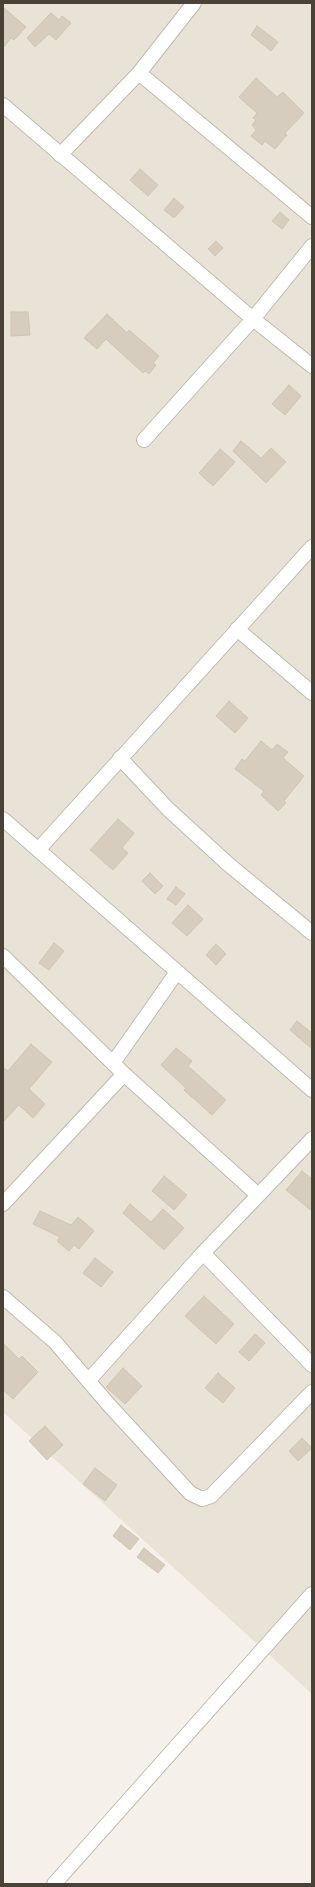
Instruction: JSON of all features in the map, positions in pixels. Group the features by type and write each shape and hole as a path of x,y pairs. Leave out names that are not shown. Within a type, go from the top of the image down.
{"street":[{"path":"60,155 139,73 194,3"},
{"path":"139,73 312,217"},
{"path":"3,105 253,319 312,366"},
{"path":"144,440 253,319 312,246"},
{"path":"38,850 312,547"},
{"path":"237,629 312,693"},
{"path":"120,758 168,809 228,864 312,933"},
{"path":"3,819 312,1090"},
{"path":"3,956 124,1074 258,1195"},
{"path":"113,1063 177,972"},
{"path":"3,1204 124,1074"},
{"path":"89,1380 203,1253 312,1139"},
{"path":"203,1253 312,1365"},
{"path":"3,1298 55,1342 109,1405 190,1493 202,1499 211,1496 312,1392"},
{"path":"54,1884 312,1594"}],"shaded area":[{"path":"3,3 312,3 312,1694 3,1412"}],"building":[{"path":"3,7 26,27 14,40 11,38 3,48"},
{"path":"51,13 59,20 62,16 71,23 56,40 49,34 35,47 27,38"},
{"path":"257,26 278,42 271,51 251,35"},
{"path":"256,78 277,97 283,92 304,113 285,133 287,135 275,149 265,141 262,145 251,136 256,130 252,125 256,120 253,118 257,113 239,97"},
{"path":"140,169 158,185 148,196 130,180"},
{"path":"174,198 184,207 174,218 164,210"},
{"path":"280,212 289,220 282,229 272,221"},
{"path":"216,241 223,248 215,256 208,249"},
{"path":"11,312 28,312 30,335 11,336"},
{"path":"107,314 127,333 129,330 159,356 153,363 156,365 149,374 145,371 143,373 106,339 97,349 84,338"},
{"path":"289,385 301,396 285,415 272,404"},
{"path":"241,441 261,458 271,448 286,462 266,483 233,451"},
{"path":"220,449 235,462 213,486 199,473"},
{"path":"229,701 248,718 235,733 216,716"},
{"path":"261,741 272,750 277,744 288,752 283,758 304,776 284,801 286,803 278,811 261,795 264,791 235,769 242,759 245,761"},
{"path":"118,819 134,833 122,848 128,853 113,870 90,850"},
{"path":"150,873 163,886 155,894 142,881"},
{"path":"176,887 185,894 176,905 167,899"},
{"path":"188,905 203,919 187,936 172,923"},
{"path":"54,943 64,951 49,970 39,963"},
{"path":"216,944 226,954 216,965 206,955"},
{"path":"297,1021 312,1033 312,1049 290,1030"},
{"path":"31,1044 52,1062 29,1089 45,1104 33,1118 19,1105 3,1122 3,1067 8,1071"},
{"path":"176,1048 192,1061 188,1066 226,1100 212,1115 184,1090 186,1088 161,1065"},
{"path":"302,1171 312,1179 312,1211 286,1190"},
{"path":"164,1176 187,1195 174,1210 152,1191"},
{"path":"130,1204 151,1222 163,1209 184,1228 164,1250 123,1213"},
{"path":"40,1211 71,1225 78,1217 94,1231 79,1249 74,1245 69,1251 57,1241 60,1237 33,1224"},
{"path":"95,1258 113,1272 101,1287 83,1273"},
{"path":"204,1296 234,1324 216,1344 185,1316"},
{"path":"255,1334 265,1343 249,1361 239,1352"},
{"path":"3,1343 19,1359 22,1356 38,1372 13,1399 3,1390"},
{"path":"123,1368 142,1386 125,1404 106,1387"},
{"path":"218,1373 235,1388 223,1403 205,1388"},
{"path":"45,1426 63,1445 47,1460 29,1441"},
{"path":"302,1438 312,1448 298,1461 289,1451"},
{"path":"95,1468 117,1485 105,1501 83,1484"},
{"path":"121,1525 139,1539 130,1550 113,1536"},
{"path":"144,1548 165,1565 158,1573 137,1557"}]}
